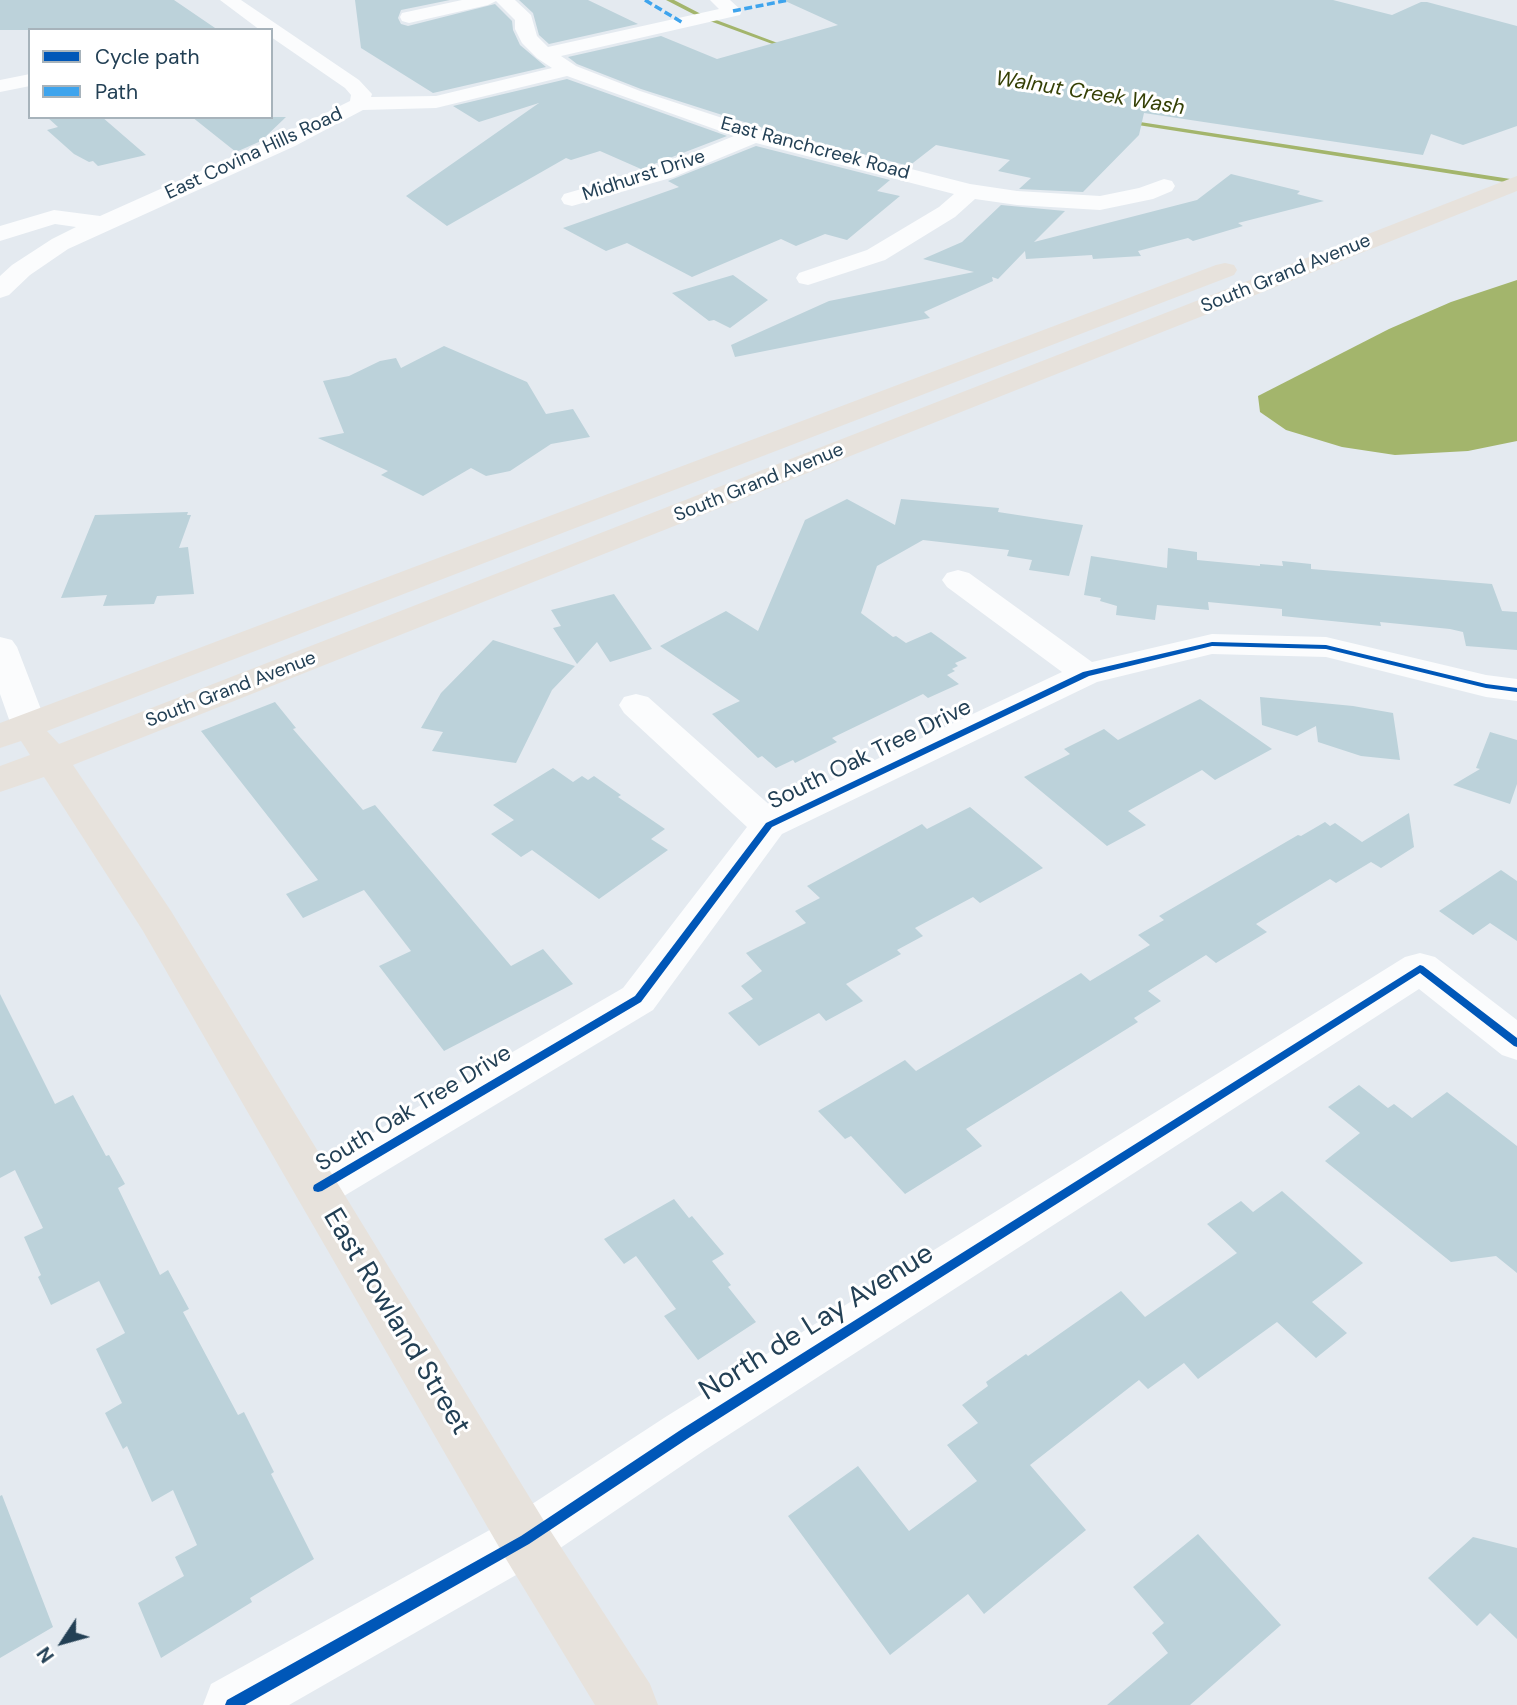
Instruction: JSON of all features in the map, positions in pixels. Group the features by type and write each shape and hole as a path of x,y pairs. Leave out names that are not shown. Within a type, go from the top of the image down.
{"main road":[{"name":"South Grand Avenue","path":"0,780 26,741 1459,181"},
{"name":"South Grand Avenue","path":"26,741 664,521 1512,185"},
{"name":"East Rowland Street","path":"26,741 157,921 318,1188 525,1541 629,1705"}],"street":[{"name":"East Covina Hills Road","path":"229,0 266,28"},
{"path":"409,17 488,0"},
{"name":"East Ranchcreek Road","path":"505,0 524,19 524,29 529,39 544,54 569,70 754,136 970,191 1067,203 1100,203 1126,199 1164,186"},
{"path":"544,54 716,12"},
{"name":"East Covina Hills Road","path":"0,290 21,270 103,223 287,141 359,104 362,94 352,84 273,33"},
{"path":"287,141 395,116 436,102 569,70"},
{"path":"0,86 28,80"},
{"path":"359,104 436,102"},
{"name":"Midhurst Drive","path":"572,199 666,172 754,136"},
{"path":"808,278 876,256 947,212 970,191"},
{"path":"0,234 54,217 103,223"},
{"path":"958,580 1086,674"},
{"name":"South Oak Tree Drive","path":"318,1188 638,999 769,825 1086,674 1212,644 1326,646 1486,686 1517,690"},
{"path":"0,647 26,741"},
{"path":"636,705 769,825"},
{"name":"North de Lay Avenue","path":"232,1705 525,1541 686,1433 1420,968 1517,1043"}],"shaded area":[{"path":"1517,280 1517,441 1468,451 1395,455 1342,447 1286,430 1260,412 1258,396 1389,329 1451,302"}],"building":[{"path":"0,0 174,0 215,28 28,28 0,30"},
{"path":"355,0 450,0 401,10 398,18 401,24 408,26 495,4 512,21 520,45 546,67 433,93 361,48"},
{"path":"519,0 588,0 638,24 549,44 539,35 533,13"},
{"path":"783,0 1333,0 1392,15 1427,2 1517,26 1517,126 1463,145 1431,134 1423,155 1144,113 1139,135 1083,192 1019,189 1031,178 998,171 1010,160 936,145 909,166 763,128 641,89 577,64 568,57 661,36 717,59 838,25"},
{"path":"567,79 727,136 641,169 600,151 571,160 566,158 447,226 406,196 539,103 479,122 453,106"},
{"path":"286,117 261,141 236,152 195,119"},
{"path":"49,119 104,119 146,155 98,166 93,161 89,162 74,154 47,130 58,127"},
{"path":"756,146 890,180 877,191 900,196 847,240 825,234 796,246 781,239 692,277 627,243 606,251 563,228 679,187 668,181"},
{"path":"1231,174 1300,191 1297,194 1324,201 1238,223 1243,226 1193,241 1188,238 1138,251 1141,256 1093,259 1092,255 1026,259 1025,251 998,279 992,277 993,281 924,312 930,318 735,357 731,345 829,301 974,272 923,259 962,242 1001,205 1065,211 1034,242 1197,200"},
{"path":"733,275 768,300 730,328 714,320 709,321 672,293"},
{"path":"444,346 527,382 546,414 573,409 590,437 551,444 510,471 486,476 471,468 423,496 381,475 388,471 318,438 344,433 323,381 349,376 380,361 396,358 401,368"},
{"path":"847,499 895,525 901,499 999,508 998,512 1083,525 1069,576 1029,570 1032,560 1007,556 1009,550 923,540 877,566 861,613 893,637 896,636 906,643 931,632 967,658 955,663 958,666 952,669 955,671 947,675 959,684 928,698 923,694 832,738 837,742 795,763 793,760 776,768 762,756 758,758 712,714 740,701 660,646 726,611 758,631 805,520"},
{"path":"188,512 187,515 191,515 179,548 188,547 194,594 157,596 154,604 103,606 107,595 61,598 95,515"},
{"path":"1168,548 1197,552 1197,560 1260,566 1283,566 1282,561 1311,564 1311,569 1492,584 1502,611 1517,612 1517,650 1466,646 1463,632 1450,629 1380,622 1381,626 1282,616 1282,609 1208,602 1209,610 1157,605 1155,620 1116,615 1117,606 1100,601 1101,598 1084,595 1091,556 1167,568"},
{"path":"614,594 652,649 610,662 597,642 577,664 553,628 561,626 551,610"},
{"path":"493,640 575,666 552,690 516,763 432,751 443,732 421,728 441,693"},
{"path":"1260,697 1353,706 1393,713 1400,760 1361,756 1318,742 1316,726 1297,736 1262,725"},
{"path":"1200,699 1272,749 1215,780 1202,770 1128,811 1146,825 1107,846 1024,777 1070,754 1064,749 1104,729 1118,740"},
{"path":"275,702 296,728 293,729 363,810 375,805 511,966 543,949 573,984 444,1051 379,966 411,951 364,890 303,918 286,894 318,880 201,731"},
{"path":"1490,732 1517,740 1517,784 1510,804 1453,785 1480,769 1476,768"},
{"path":"553,768 573,782 582,776 588,780 594,776 621,795 618,797 665,829 651,839 668,850 599,899 532,850 521,857 491,834 514,820 493,805"},
{"path":"970,807 1043,868 980,903 973,897 915,928 923,936 897,950 901,954 846,984 863,1001 826,1021 819,1013 759,1046 728,1013 753,999 741,986 762,971 746,953 806,923 795,911 820,898 807,886 922,824 927,829"},
{"path":"1409,813 1414,847 1381,868 1371,862 1336,883 1330,879 1256,924 1267,932 1216,963 1206,955 1148,991 1161,1001 1134,1018 1138,1022 966,1129 982,1146 905,1194 851,1136 845,1139 818,1111 905,1060 916,1071 1081,973 1090,981 1150,945 1138,935 1164,920 1159,916 1298,835 1301,836 1325,822 1330,826 1335,823 1362,842"},
{"path":"1501,870 1517,881 1517,941 1490,923 1473,935 1439,911"},
{"path":"0,994 55,1104 73,1095 106,1156 109,1155 125,1184 118,1188 160,1275 168,1270 189,1309 183,1312 238,1415 244,1412 274,1472 271,1474 314,1559 250,1598 252,1602 161,1658 138,1603 184,1576 175,1557 197,1545 173,1490 152,1502 127,1446 123,1449 105,1413 122,1403 96,1349 125,1333 99,1281 51,1305 24,1237 43,1228 15,1170 0,1178"},
{"path":"1359,1085 1388,1108 1394,1104 1412,1118 1447,1092 1517,1146 1517,1273 1496,1256 1451,1262 1325,1161 1360,1133 1328,1107"},
{"path":"1282,1191 1363,1263 1312,1302 1347,1333 1316,1358 1277,1322 1198,1379 1184,1363 1148,1389 1139,1380 1030,1465 1086,1530 984,1614 968,1594 890,1655 788,1516 858,1466 909,1531 977,1481 947,1445 978,1423 962,1405 988,1386 986,1382 1121,1291 1145,1317 1237,1253 1207,1224 1241,1201 1253,1212"},
{"path":"674,1199 724,1254 712,1261 731,1285 728,1287 756,1322 698,1360 664,1316 676,1309 636,1256 624,1264 604,1239"},
{"path":"2,1495 53,1627 0,1658 0,1496"},
{"path":"1198,1534 1281,1625 1190,1705 1107,1705 1168,1653 1152,1633 1164,1623 1133,1587"},
{"path":"1473,1537 1517,1548 1517,1639 1490,1613 1477,1626 1428,1578"}],"waterway":[{"name":"Walnut Creek Wash","path":"669,0 701,16 788,48"},
{"name":"Walnut Creek Wash","path":"1127,122 1517,182"}],"marked path":[{"path":"645,0 683,23"},
{"path":"733,11 789,0"}],"cycle path":[{"path":"318,1188 638,999 769,825 1086,674 1212,644 1326,647 1486,686 1517,690"},
{"path":"232,1705 525,1540 686,1433 1420,968 1517,1043"}]}
